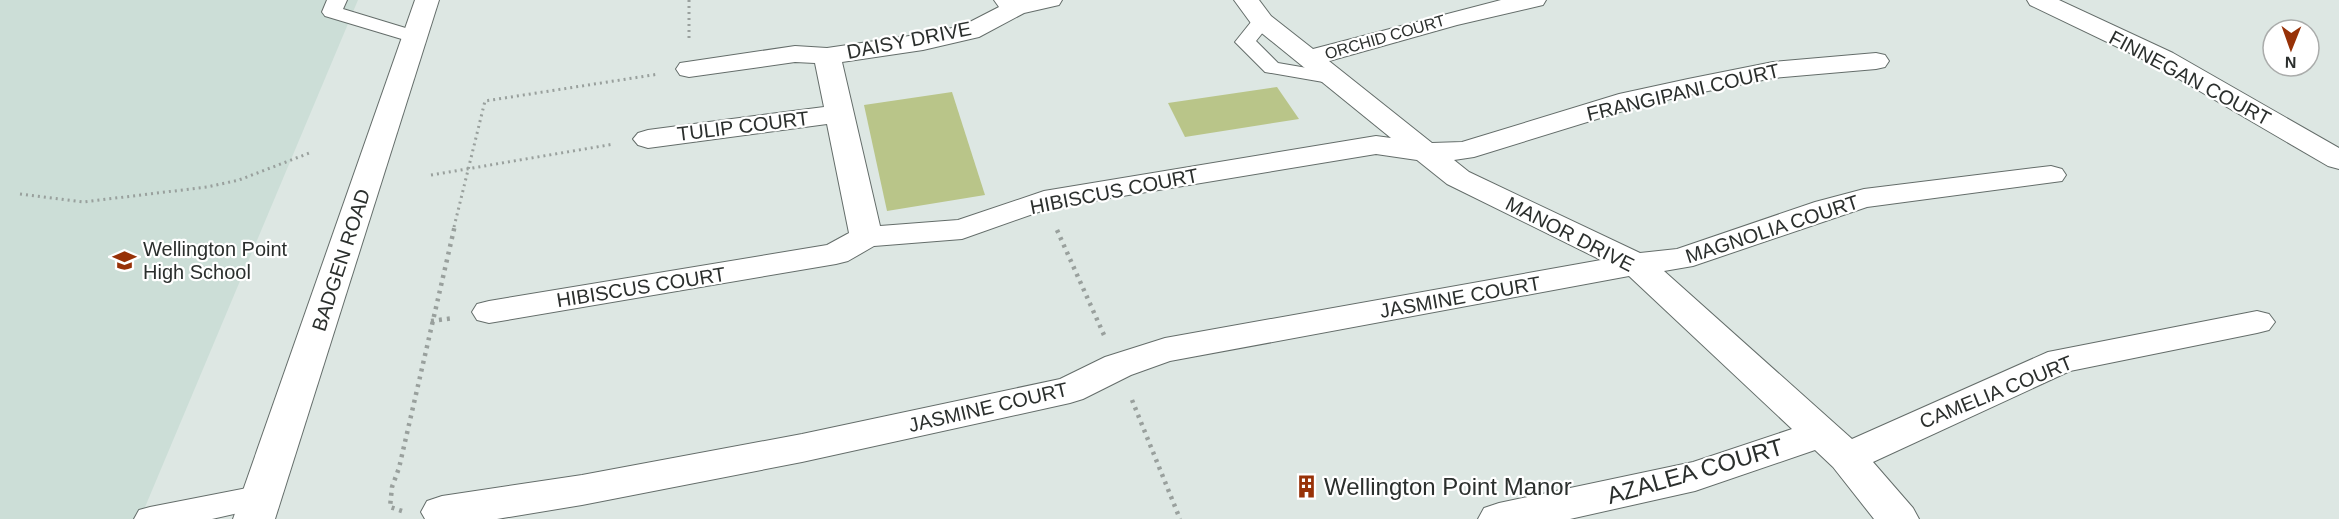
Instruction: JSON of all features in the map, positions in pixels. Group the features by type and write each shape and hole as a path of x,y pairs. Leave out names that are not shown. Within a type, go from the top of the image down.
{"street":[{"name":"BADGEN ROAD","path":"258,508 427,0"},
{"name":"DAISY DRIVE","path":"866,237 827,56 923,42 970,32 1011,4 1050,0"},
{"name":"ORCHID COURT","path":"1318,68 1451,19 1534,0"},
{"name":"FINNEGAN COURT","path":"2039,0 2164,59 2339,160"},
{"name":"MANOR DRIVE","path":"1254,11 1318,68 1458,178 1636,264 1834,445 1898,519"},
{"path":"689,69 795,54 827,56"},
{"name":"FRANGIPANI COURT","path":"1424,152 1464,151 1629,100 1749,74 1875,61"},
{"name":"TULIP COURT","path":"648,139 838,114"},
{"name":"HIBISCUS COURT","path":"489,312 836,254 866,237 962,229 1044,200 1376,145 1424,152"},
{"name":"MAGNOLIA COURT","path":"1636,264 1681,259 1864,198 2051,175"},
{"name":"JASMINE COURT","path":"442,512 582,490 790,450 1070,390 1118,366 1165,350 1636,264"},
{"name":"CAMELIA COURT","path":"1834,445 2061,361 2257,322"},
{"name":"AZALEA COURT","path":"1499,519 1834,445"}],"lane":[{"path":"337,0 332,12 415,37"},
{"path":"150,519 258,508"}],"path":[{"path":"442,512 412,513 390,507 392,487 399,468 484,100 689,69 689,0"},
{"path":"431,175 648,139"},
{"path":"20,194 83,202 207,187 240,180 312,152"}],"shaded area":[{"name":"Wellington Point High School","path":"0,0 358,0 140,519 0,519"}],"green space":[{"path":"1277,87 1299,119 1185,137 1168,103"},
{"path":"952,92 985,195 887,211 864,105"}],"place":[{"name":"Wellington Point High School","path":"125,260"},
{"name":"Wellington Point Manor","path":"1306,486"}]}
